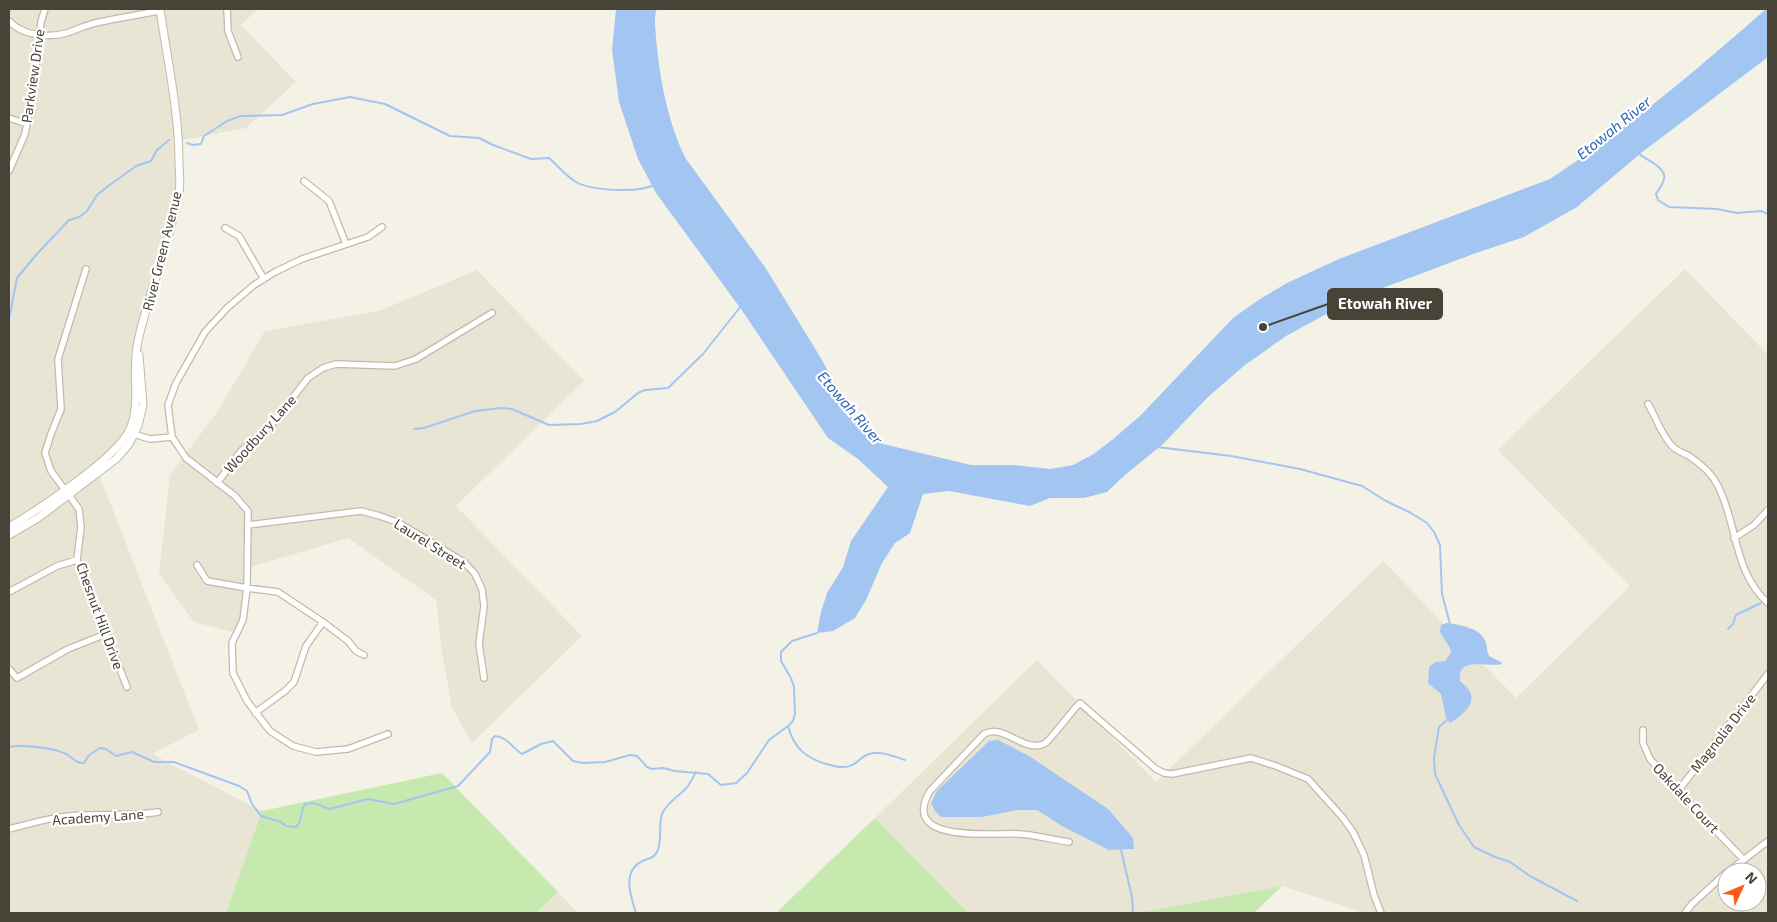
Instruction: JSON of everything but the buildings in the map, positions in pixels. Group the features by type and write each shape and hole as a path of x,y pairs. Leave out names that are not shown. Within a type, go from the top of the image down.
{"street":[{"name":"Parkview Drive","path":"9,171 25,134 34,85 41,22 45,9"},
{"path":"227,9 228,31 238,57"},
{"path":"9,22 29,34 64,34 97,22 160,10"},
{"name":"River Green Avenue","path":"9,526 116,459 129,444 131,433 138,426 143,405 142,375 137,343 166,246 179,191 179,137 160,10"},
{"path":"9,118 27,124"},
{"path":"304,181 329,201 346,244"},
{"path":"382,227 368,237 302,260 254,285 227,308 205,332 176,383 168,405 172,437 186,458 235,496 248,512 247,588 243,620 232,643 233,673 255,713 270,732 293,746 316,752 348,749 388,734"},
{"path":"225,228 239,236 264,279"},
{"name":"Chesnut Hill Drive","path":"86,269 58,359 61,409 45,453 51,471 79,509 81,527 78,560 127,687"},
{"name":"Woodbury Lane","path":"217,483 242,450 270,427 308,378 323,368 336,364 395,366 416,360 492,314"},
{"path":"1648,404 1659,426 1673,447 1698,463 1713,476 1722,494 1741,564 1752,585 1768,603"},
{"path":"131,433 150,439 172,437"},
{"name":"River Green Avenue","path":"9,536 38,518 66,492"},
{"path":"1734,538 1754,525 1768,510"},
{"name":"Laurel Street","path":"248,525 361,511 400,523 464,562 475,574 482,589 484,606 478,644 484,678"},
{"path":"9,592 57,566 78,560"},
{"path":"197,565 207,581 278,592 323,622 348,641 356,651 364,654"},
{"path":"255,713 294,682 306,646 323,622"},
{"path":"9,669 17,678 68,649 106,634"},
{"name":"Magnolia Drive","path":"1678,791 1768,674"},
{"path":"1069,842 1023,834 964,834 944,830 935,827 929,822 925,816 924,800 930,791 984,734 989,731 996,732 1028,744 1045,744 1080,703 1156,769 1164,773 1180,773 1251,758 1308,779 1353,832 1364,855 1374,895 1381,913"},
{"name":"Oakdale Court","path":"1643,730 1643,743 1650,759 1743,859"},
{"name":"Academy Lane","path":"9,829 57,817 138,815 158,812"},
{"path":"1739,862 1768,841"},
{"path":"1685,913 1717,881"}],"shaded area":[{"path":"9,9 258,9 241,25 296,82 246,128 178,141 178,202 135,359 138,417 118,459 98,472 199,730 152,754 262,811 226,913 9,913"},
{"path":"1685,269 1768,355 1768,913 1365,913 1282,886 1137,913 968,913 875,818 1037,660 1156,782 1383,561 1516,698 1630,586 1498,450"},
{"path":"477,270 584,381 456,506 582,636 472,743 452,708 442,652 436,600 348,538 251,567 247,609 237,633 194,622 159,574 170,475 217,412 265,331 379,311"},
{"path":"558,892 578,913 536,913"}],"green space":[{"path":"442,773 558,892 536,913 226,913 262,811"},
{"path":"875,818 968,913 776,913"},
{"path":"1282,886 1254,913 1137,913"}],"water":[{"name":"Etowah River","path":"616,9 657,9 655,20 660,70 674,131 686,159 765,267 822,360 853,419 868,434 883,444 971,465 1013,465 1050,469 1073,465 1092,455 1112,440 1141,415 1233,318 1260,299 1287,283 1339,259 1550,179 1607,140 1661,98 1766,9 1768,9 1768,57 1641,153 1577,207 1524,237 1356,298 1286,336 1245,365 1208,397 1163,444 1107,492 1084,498 1050,498 1030,506 949,491 923,494 910,533 895,543 882,563 866,600 855,618 833,631 817,633 827,593 843,567 851,541 888,487 858,459 828,438 741,309 656,193 638,159 619,102 612,50"},
{"path":"1447,623 1470,628 1480,634 1484,638 1489,656 1502,664 1474,664 1463,668 1460,673 1460,681 1469,690 1471,695 1470,705 1467,710 1450,723 1446,718 1441,694 1428,683 1429,667 1436,662 1445,661 1451,653 1440,632 1441,625"},
{"path":"998,740 1029,756 1108,809 1133,838 1134,849 1109,850 1062,826 1037,810 1017,810 982,817 941,817 931,803 937,791 989,741"}],"waterway":[{"path":"187,143 193,145 201,144 204,136 227,121 241,116 282,115 313,104 350,97 385,104 450,136 479,138 531,159 549,158 569,177 583,185 615,190 647,188 654,185"},
{"path":"9,319 17,278 36,255 69,220 79,217 87,211 97,195 136,166 151,161 157,150 169,140"},
{"path":"1639,154 1662,171 1664,175 1662,185 1656,194 1658,200 1669,207 1717,209 1737,213 1761,211 1768,214"},
{"path":"414,429 424,428 475,411 501,408 512,409 549,425 581,424 597,421 615,412 638,393 645,390 668,388 703,354 741,306"},
{"path":"1157,447 1231,456 1300,469 1362,486 1386,501 1411,513 1427,523 1440,545 1442,594 1450,624"},
{"path":"1728,629 1733,624 1736,615 1761,603"},
{"path":"9,747 29,746 52,750 64,753 81,763 84,763 89,755 100,748 106,749 116,756 132,752 154,762 174,762 239,786 247,791 252,804 261,816 281,822 286,826 296,827 300,822 305,804 313,803 330,809 368,799 394,804 458,786 490,752 492,739 495,736 507,741 522,754 541,744 553,741 573,761 582,763 605,762 630,755 637,756 647,767 652,769 663,768 708,774 721,785 736,783 747,773 769,740 793,721 795,714 794,687 781,661 781,652 792,641 817,633"},
{"path":"1447,720 1439,727 1434,758 1435,774 1459,825 1474,847 1510,862 1530,876 1577,901"},
{"path":"788,726 798,747 808,756 822,763 847,767 867,755 875,753 887,754 905,760"},
{"path":"636,913 630,891 630,876 637,864 652,858 656,854 660,843 662,814 667,806 685,790 696,772"},
{"path":"1121,850 1132,897 1133,913"}],"place":[{"name":"Etowah River","path":"1263,327"}]}
